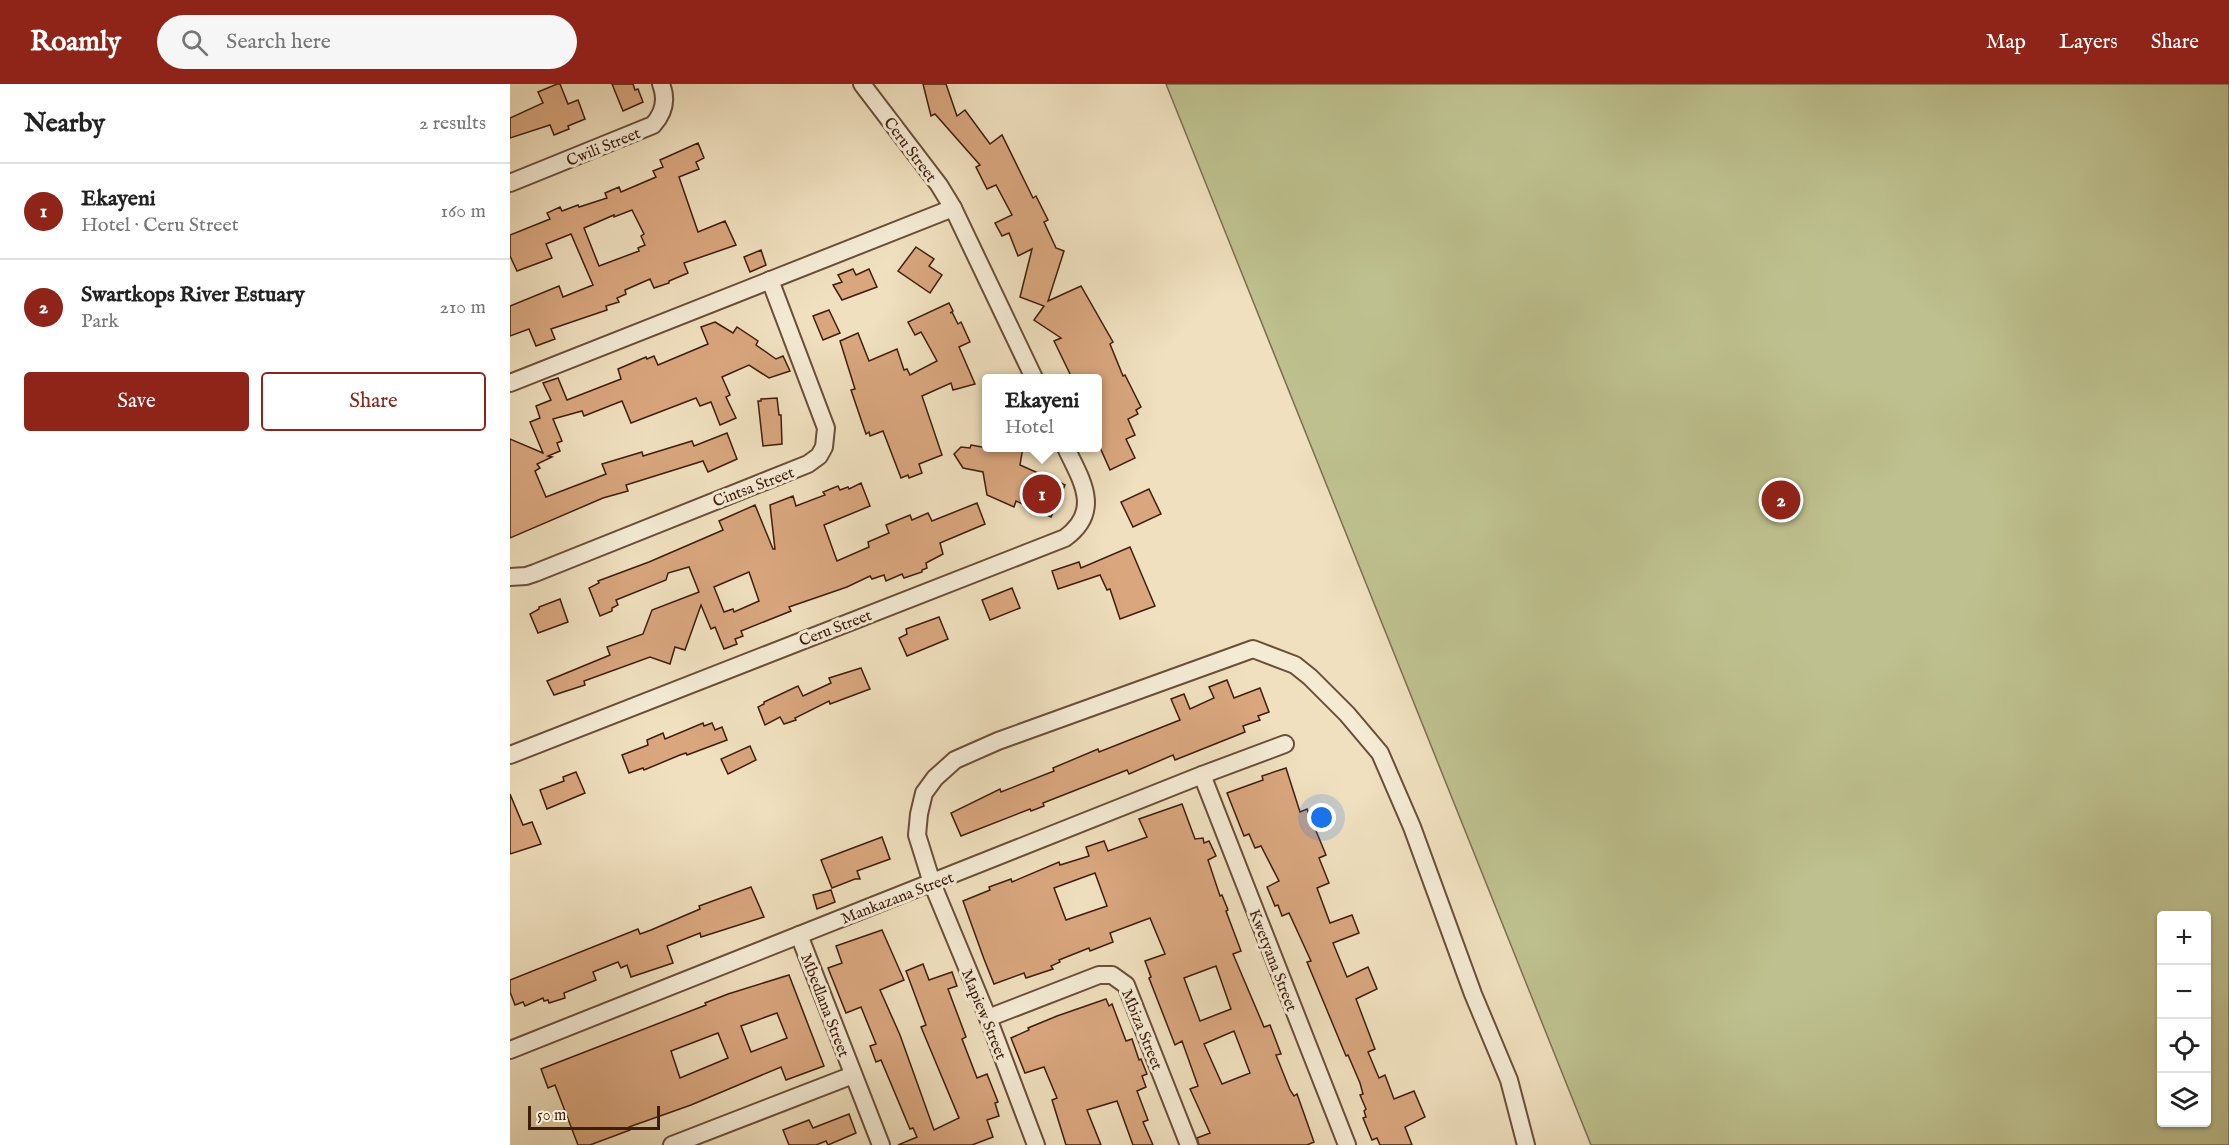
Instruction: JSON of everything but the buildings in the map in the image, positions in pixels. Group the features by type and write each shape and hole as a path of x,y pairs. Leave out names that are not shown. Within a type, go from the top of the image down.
{"street":[{"name":"Cwili Street","path":"510,183 653,125 659,119 664,101 661,84"},
{"name":"Ceru Street","path":"862,84 939,185 953,208 1032,374"},
{"path":"510,383 953,208"},
{"name":"Cintsa Street","path":"510,577 535,573 677,515 794,471 819,456 826,440 826,428 770,279"},
{"name":"Ceru Street","path":"510,755 1065,538 1077,529 1086,510 1085,488 1068,452"},
{"name":"Mapiew Street","path":"1036,1145 988,1018 932,883 917,835 924,793 935,778 955,760 998,741 1253,649 1295,665 1325,690 1380,753 1412,827 1473,994 1509,1080 1526,1145"},
{"name":"Mankazana Street","path":"510,1050 1285,744"},
{"name":"Kwetyana Street","path":"1202,775 1347,1145"},
{"name":"Mbedlana Street","path":"799,935 881,1145"},
{"name":"Mbiza Street","path":"988,1018 1099,975 1118,977 1126,984 1189,1145"},
{"name":"Mbedlana Street","path":"672,1145 853,1075"}],"green space":[{"path":"1166,84 2229,84 2229,1145 1591,1145"}],"place":[{"name":"Ekayeni","path":"1042,494"},
{"name":"Swartkops River Estuary","path":"1781,500"}]}
